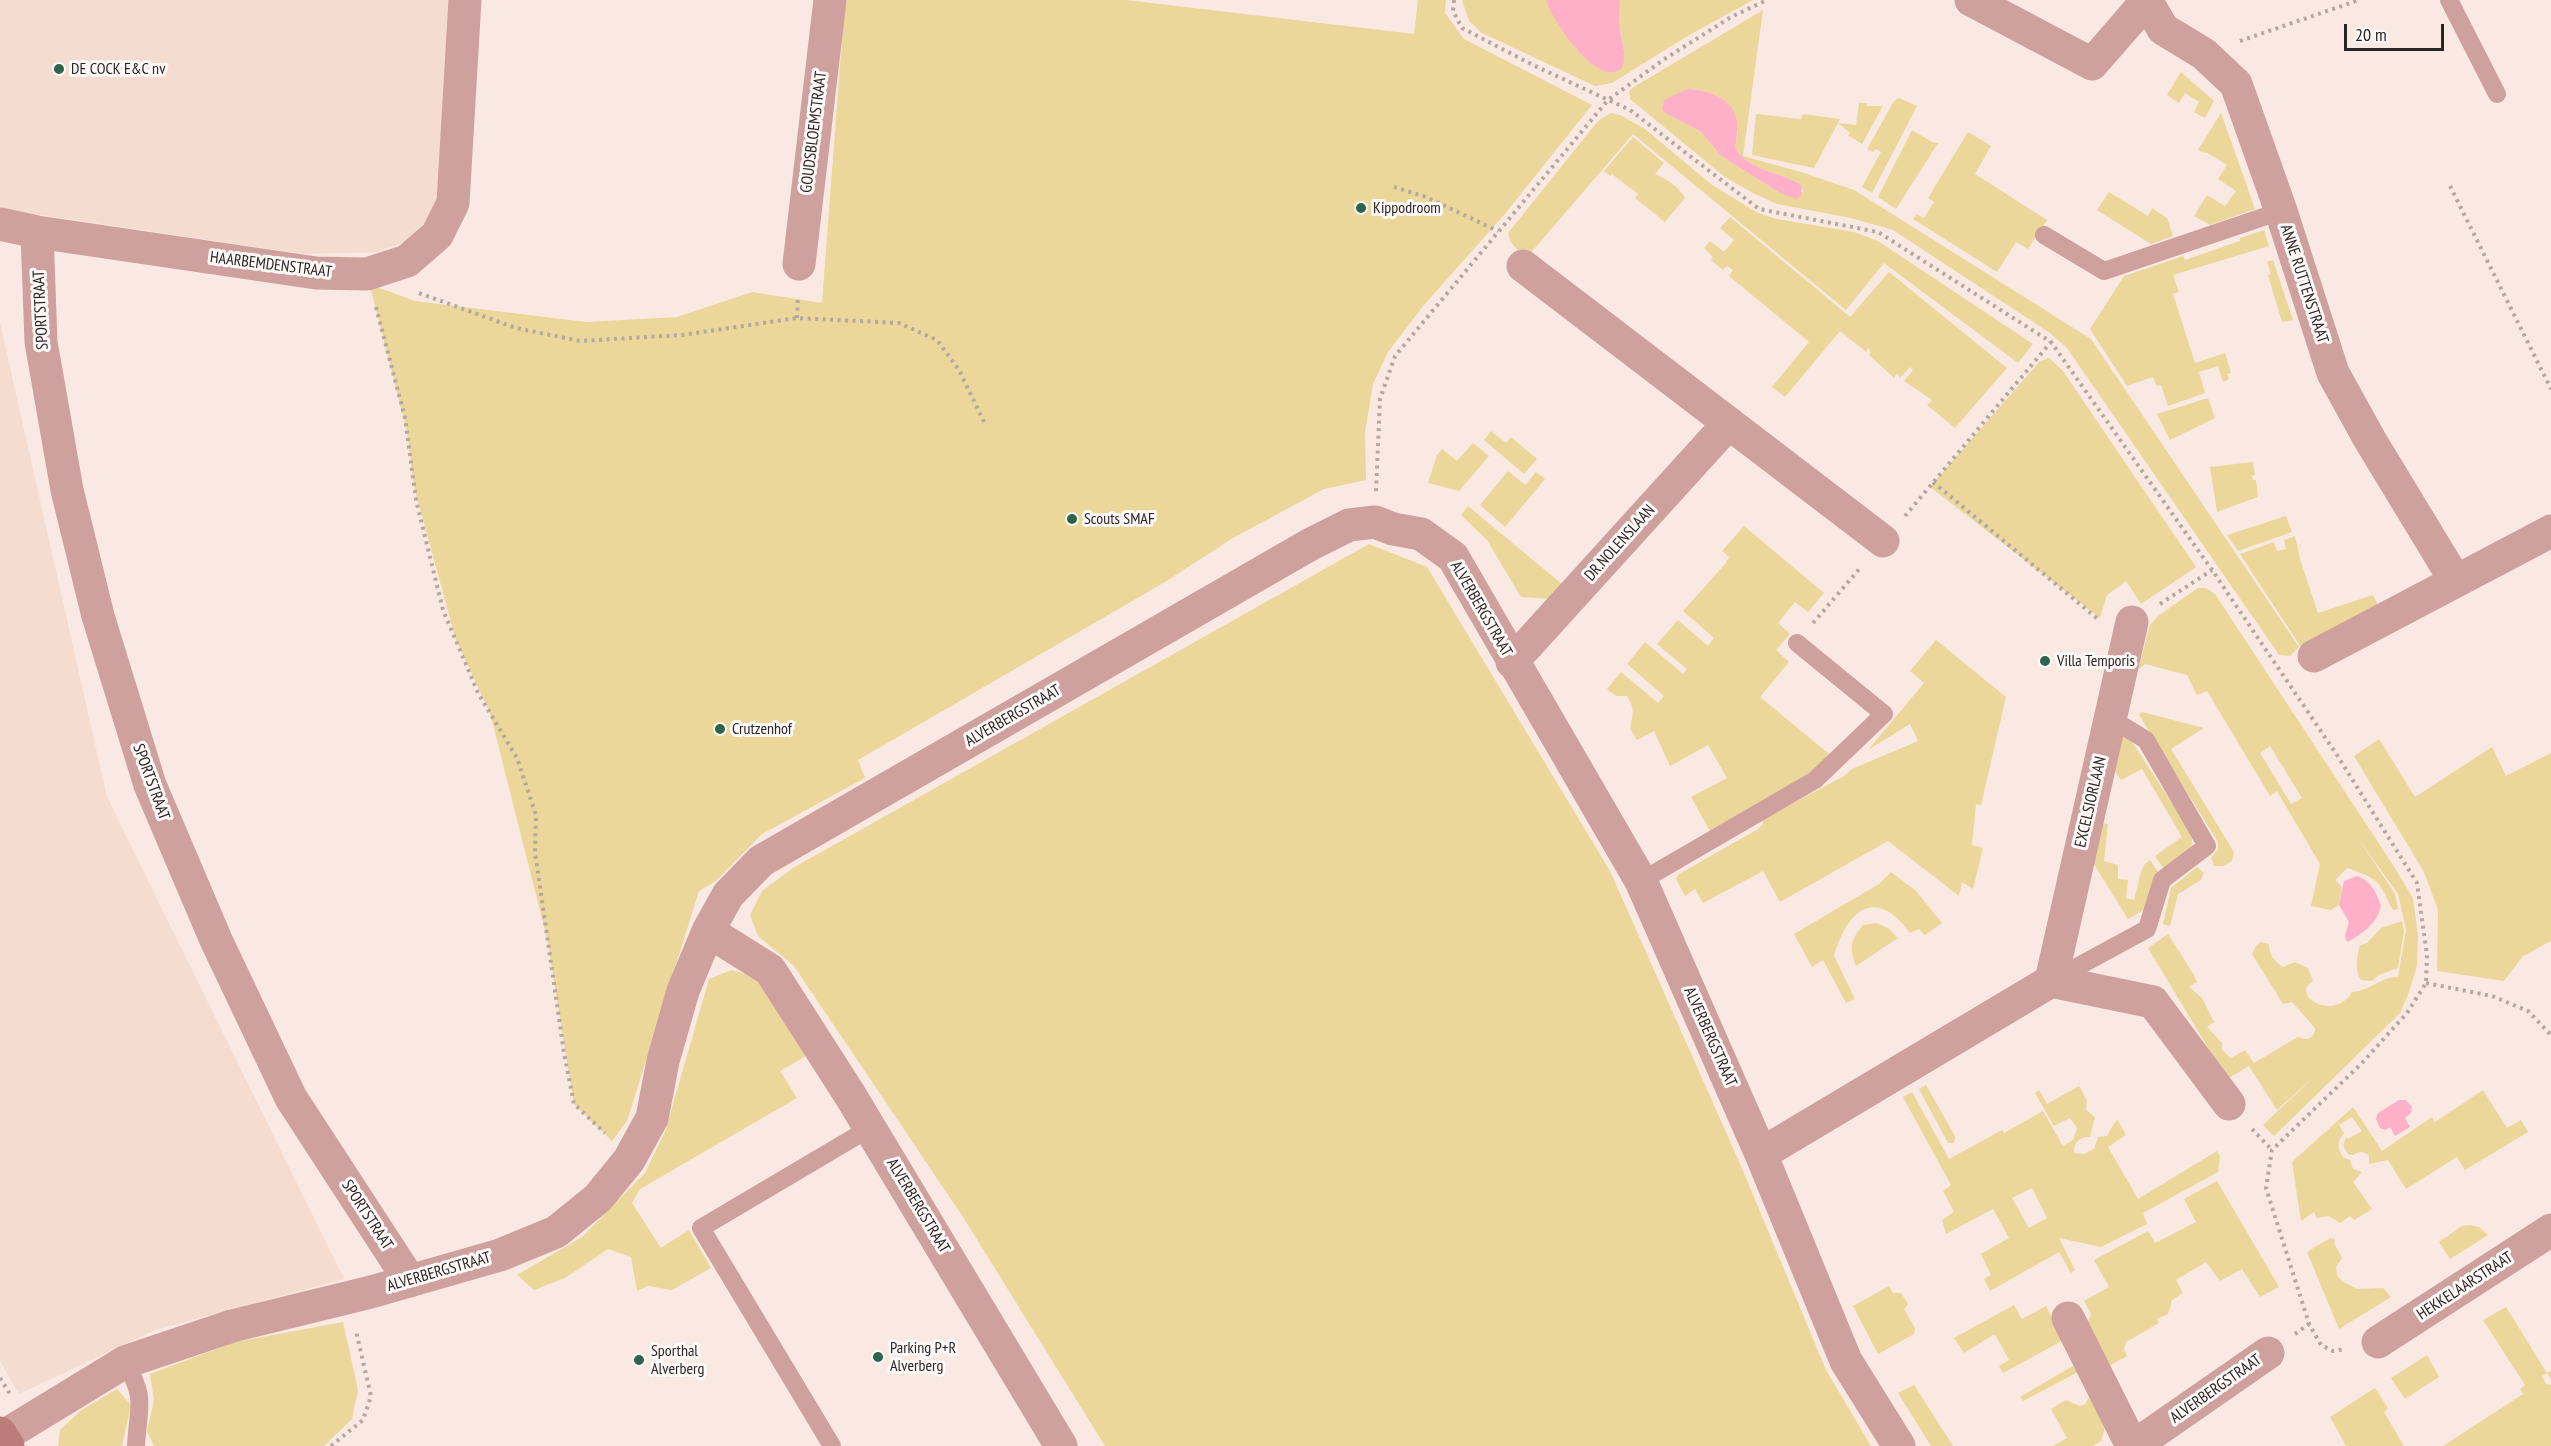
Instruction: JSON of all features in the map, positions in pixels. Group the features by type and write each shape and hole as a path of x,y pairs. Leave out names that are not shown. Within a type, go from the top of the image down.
{"street":[{"name":"HAARBEMDENSTRAAT","path":"0,224 37,232 316,273 367,274 407,261 437,235 453,203 465,0"},
{"name":"GOUDSBLOEMSTRAAT","path":"799,264 830,0"},
{"name":"ANNE RUTTENSTRAAT","path":"1971,0 2092,64 2146,1 2163,29 2204,54 2236,84 2281,211 2333,373 2370,440 2455,580"},
{"name":"SPORTSTRAAT","path":"37,232 41,342 67,490 98,616 150,785 216,940 291,1098 410,1281"},
{"path":"1523,266 1883,541"},
{"name":"DR.NOLENSLAAN","path":"1512,662 1729,423"},
{"name":"ALVERBERGSTRAAT","path":"3,1438 126,1362 232,1326 348,1298 500,1255 556,1232 598,1198 628,1160 652,1118 663,1061 683,991 708,931 728,894 761,861 1311,544 1349,525 1375,522 1393,529 1421,534 1453,557 1641,881 1761,1155 1846,1361 1899,1446"},
{"path":"2314,656 2551,531"},
{"name":"EXCELSIORLAAN","path":"2051,981 2129,633"},
{"name":"ALVERBERGSTRAAT","path":"708,931 770,970 870,1128 1061,1446"},
{"path":"1761,1155 2051,981 2153,1002 2229,1104"},
{"name":"HEKKELAARSTRAAT","path":"2378,1342 2551,1230"},
{"path":"2068,1318 2133,1446"},
{"name":"ALVERBERGSTRAAT","path":"2133,1446 2268,1353"}],"lane":[{"path":"2449,0 2497,94"},
{"path":"2044,235 2104,271 2281,211"},
{"path":"1641,881 1815,780 1884,714 1797,643"},
{"path":"2051,981 2147,929 2162,880 2207,846 2146,740 2110,718"},
{"path":"832,1446 701,1228 870,1128"},
{"path":"126,1362 138,1384 141,1403 136,1446"}],"path":[{"path":"1454,0 1453,11 1462,28 1608,100"},
{"path":"1375,522 1380,399 1395,356 1608,100 1663,60 1731,17 1767,0"},
{"path":"2204,54 2359,0"},
{"path":"2450,186 2551,389"},
{"path":"1394,187 1426,197 1498,231"},
{"path":"367,274 516,328 580,341 682,336 797,318 899,323 938,340 959,370 986,426"},
{"path":"367,274 405,418 416,500 443,610 478,693 517,758 536,815 535,852 564,1053 574,1104 600,1127 628,1160"},
{"path":"1797,643 2051,342"},
{"path":"1933,482 2129,633 2212,570"},
{"path":"2426,983 2492,996 2528,1011 2551,1035"},
{"path":"331,1446 363,1420 371,1396 348,1298"}],"shaded area":[{"path":"0,0 450,0 440,205 409,240 378,252 304,254 0,209"},
{"path":"845,0 1126,0 1414,34 1418,0 1446,0 1445,13 1464,39 1592,105 1504,215 1424,305 1388,352 1373,384 1365,432 1366,480 1324,489 1233,538 1165,582 858,760 865,778 762,834 716,881 699,891 627,1121 612,1141 574,1104 547,938 490,713 456,640 414,487 407,432 367,274 377,287 415,301 586,322 677,317 752,292 822,303"},
{"path":"1462,0 1546,0 1559,26 1577,50 1624,50 1620,28 1620,0 1753,0 1686,37 1612,83 1595,86 1482,33 1469,21"},
{"path":"1546,0 1620,0 1624,56 1621,69 1608,72 1586,58 1556,21"},
{"path":"1763,10 1743,156 1854,190 2091,339 2299,647 2290,656 2279,655 2067,348 2050,333 1893,230 1851,218 1777,204 1725,177 1630,99 1629,92 1632,88","holes":["1687,89 1712,96 1723,108 1738,132 1735,148 1741,156 1757,167 1802,185 1803,192 1780,193 1721,156 1700,131 1665,113 1662,104"]},
{"path":"2181,72 2214,101 2205,118 2194,112 2199,102 2185,93 2179,103 2167,95"},
{"path":"1687,89 1708,92 1727,103 1735,114 1737,131 1735,148 1741,156 1757,167 1802,185 1801,196 1796,199 1780,193 1721,156 1700,131 1665,113 1662,108 1664,100"},
{"path":"1899,98 1917,106 1872,193 1862,187 1881,152 1876,149 1873,152 1867,149 1894,101"},
{"path":"1859,103 1867,103 1867,106 1883,106 1862,144 1848,135 1850,133 1838,123 1856,125"},
{"path":"1611,113 1620,115 1645,129 1712,185 1758,213 1777,219 1854,232 1878,241 2033,344 2018,363 1884,263 1846,310 1633,134 1528,256 1521,252 1512,244 1508,233 1598,121"},
{"path":"2221,113 2255,209 2210,225 2194,216 2207,195 2225,206 2236,191 2218,179 2227,165 2206,152 2198,150"},
{"path":"1756,114 1801,119 1803,114 1840,119 1814,168 1752,155"},
{"path":"1912,130 1938,143 1896,209 1878,197"},
{"path":"1968,132 1991,146 1975,174 2047,220 2028,249 2016,242 1997,272 1913,219 1917,214 1924,218 1934,202 1928,198"},
{"path":"1633,137 1664,163 1655,174 1672,184 1685,198 1665,222 1635,198 1638,194 1612,174 1610,176 1604,171"},
{"path":"2109,192 2148,216 2152,208 2167,218 2173,236 2151,244 2097,210"},
{"path":"1730,217 1850,317 1889,272 2007,368 1955,428 1927,405 1932,400 1904,381 1913,370 1910,367 1900,378 1897,373 1894,378 1869,355 1871,352 1868,348 1866,352 1840,331 1785,397 1772,387 1809,342 1729,276 1733,270 1727,266 1723,270 1711,260 1713,257 1704,248 1710,241 1724,252 1734,240 1720,228"},
{"path":"2264,230 2269,246 2173,275 2179,292 2173,294 2195,363 2225,353 2231,373 2227,374 2229,379 2223,382 2218,366 2199,372 2205,393 2168,406 2161,385 2157,386 2153,377 2127,386 2090,329 2124,276 2183,256 2185,260"},
{"path":"2273,260 2293,320 2282,322 2268,275 2271,274 2267,262"},
{"path":"0,323 107,797 344,1279 155,1330 19,1394 0,1361"},
{"path":"2049,358 2063,371 2196,567 2141,604 2126,581 2107,595 2100,618 1930,487 2040,361"},
{"path":"2208,398 2215,418 2170,440 2157,414"},
{"path":"1491,431 1506,443 1511,437 1537,459 1524,474 1484,440"},
{"path":"1473,443 1489,456 1459,491 1428,483 1437,455 1442,449 1457,461"},
{"path":"2253,462 2255,475 2252,476 2253,480 2256,480 2258,497 2217,512 2210,467"},
{"path":"1508,471 1525,485 1536,472 1545,479 1505,527 1480,505"},
{"path":"1468,506 1563,585 1551,599 1521,597 1487,540 1461,515"},
{"path":"2286,516 2292,532 2238,551 2227,535"},
{"path":"1744,526 1824,593 1808,612 1795,602 1778,623 1790,634 1776,650 1789,662 1760,697 1829,754 1817,769 1710,831 1691,797 1727,778 1708,745 1670,766 1654,731 1637,740 1630,728 1633,712 1627,696 1616,696 1607,689 1621,672 1658,703 1664,696 1627,664 1645,642 1683,674 1687,669 1657,644 1678,620 1708,646 1714,638 1683,611 1726,563 1729,557 1722,551"},
{"path":"2295,536 2318,613 2373,595 2378,605 2301,647 2240,554 2274,542 2277,551 2286,549 2284,540"},
{"path":"1369,544 1427,567 1610,871 1741,1166 1826,1370 1871,1446 1105,1446 963,1217 794,966 758,936 750,915 762,891 793,868"},
{"path":"2198,588 2206,588 2215,594 2413,898 2418,936 2417,965 2400,1013 2274,1136 2263,1125 2316,1075 2277,1110 2249,1066 2227,1079 2148,948 2168,934 2194,975 2197,982 2189,987 2202,998 2214,1022 2207,1027 2222,1043 2222,1050 2231,1058 2245,1050 2254,1063 2298,1037 2310,1038 2315,1028 2292,1002 2283,1004 2252,954 2256,946 2261,942 2269,944 2273,957 2283,967 2295,962 2308,968 2313,981 2307,987 2310,999 2326,1006 2335,1005 2344,1001 2352,992 2386,979 2398,977 2406,930 2398,894 2358,838 2395,894 2398,909 2392,908 2384,892 2373,879 2347,868 2335,880 2342,887 2339,905 2331,910 2311,906 2320,864 2277,791 2270,796 2207,691 2197,695 2187,675 2145,664 2138,670 2150,625 2158,616","holes":["2270,746 2302,798 2291,804 2260,753"]},
{"path":"1936,640 2006,697 1981,805 1976,804 1972,845 1983,848 1973,889 1962,882 1959,896 1888,841 1780,902 1763,871 1703,903 1695,889 1685,896 1676,879 1679,874 1758,829 1763,824 1762,820 1844,776 1852,769 1918,741 1910,724 1868,750 1924,683 1910,671"},
{"path":"2142,712 2204,728 2171,749 2234,852 2232,861 2223,866 2214,866 2211,858 2218,849 2218,842 2139,715"},
{"path":"2127,734 2193,836 2191,848 2163,868 2155,856 2182,837 2142,769 2121,780 2113,768 2120,738"},
{"path":"2379,739 2415,797 2492,747 2506,776 2551,753 2551,941 2523,956 2504,981 2437,971 2438,910 2424,872 2354,756"},
{"path":"2101,823 2108,824 2104,861 2118,865 2118,879 2128,880 2126,898 2134,900 2144,865 2150,860 2158,872 2146,909 2128,919 2092,861"},
{"path":"2197,867 2204,873 2201,880 2178,894 2170,926 2163,924 2171,888"},
{"path":"1891,872 1916,891 1942,923 1925,935 1919,929 1910,933 1898,919 1886,910 1874,907 1864,909 1855,916 1847,926 1834,956 1855,999 1846,1003 1823,960 1812,967 1794,934 1879,884"},
{"path":"2357,876 2372,888 2381,906 2372,923 2347,942 2345,936 2349,922 2339,905 2344,881"},
{"path":"2402,921 2404,931 2398,968 2379,975 2372,981 2361,980 2357,967 2360,945 2367,943 2381,928"},
{"path":"1877,923 1889,929 1898,938 1856,966 1852,954 1855,935 1863,925"},
{"path":"732,970 758,978 808,1055 780,1071 797,1098 640,1189 632,1203 661,1248 689,1230 711,1268 672,1290 648,1286 637,1291 631,1257 608,1249 565,1278 534,1290 517,1275 582,1237 645,1173 665,1132 709,979"},
{"path":"1926,1085 1955,1136 1954,1143 1948,1143 1919,1089"},
{"path":"2079,1086 2087,1100 2086,1110 2095,1117 2090,1137 2078,1141 2074,1153 2084,1154 2094,1149 2098,1137 2107,1136 2117,1119 2126,1135 2108,1147 2138,1199 2217,1151 2220,1156 2218,1172 2143,1213 2147,1224 2101,1247 2059,1238 2075,1270 2071,1273 2059,1252 1990,1291 1984,1279 1991,1275 1981,1254 2009,1238 1993,1209 1946,1234 1942,1220 1954,1212 1943,1191 1951,1185 1903,1097 1912,1092 1949,1159 2002,1130 2004,1133 2043,1111 2063,1146 2073,1140 2077,1128 2070,1118 2054,1126 2035,1093 2039,1090 2047,1104","holes":["2032,1188 2047,1218 2029,1228 2012,1198"]},
{"path":"2483,1090 2507,1128 2521,1120 2528,1132 2465,1170 2457,1157 2406,1189 2388,1160 2369,1164 2369,1156 2365,1153 2348,1154 2343,1146 2346,1137 2348,1139 2362,1131 2352,1117 2339,1125 2344,1133 2339,1142 2339,1148 2343,1157 2350,1160 2353,1169 2362,1172 2353,1182 2372,1209 2354,1220 2350,1216 2340,1223 2329,1216 2317,1218 2314,1212 2301,1221 2292,1162 2353,1107 2382,1151 2432,1117 2435,1122"},
{"path":"2399,1100 2406,1100 2412,1107 2411,1113 2405,1118 2410,1127 2395,1136 2390,1127 2385,1130 2380,1128 2376,1119 2378,1113"},
{"path":"2217,1181 2279,1287 2260,1297 2242,1269 2220,1281 2206,1262 2176,1280 2183,1293 2172,1300 2168,1314 2157,1319 2159,1323 2126,1342 2124,1349 2127,1356 2109,1366 2085,1330 2091,1314 2084,1301 2109,1287 2094,1260 2148,1231 2155,1243 2196,1222 2184,1199"},
{"path":"2462,1226 2479,1227 2488,1235 2450,1259 2439,1242"},
{"path":"2330,1238 2335,1239 2334,1243 2342,1258 2336,1267 2337,1275 2342,1281 2357,1289 2383,1288 2391,1297 2339,1329 2307,1252"},
{"path":"1889,1286 1893,1293 1901,1293 1908,1304 1904,1309 1915,1328 1914,1334 1878,1354 1853,1306"},
{"path":"2014,1305 2022,1319 2046,1306 2062,1339 2060,1342 2003,1373 1999,1366 2009,1360 1996,1336 1993,1335 1964,1353 1954,1338"},
{"path":"2506,1307 2547,1373 2542,1376 2546,1384 2551,1385 2551,1446 2443,1446 2523,1394 2520,1389 2525,1385 2483,1320"},
{"path":"343,1322 358,1390 352,1419 324,1446 154,1446 147,1431 154,1400 150,1374 235,1342"},
{"path":"2427,1355 2439,1377 2405,1399 2391,1378"},
{"path":"2078,1363 2082,1370 2023,1401 2020,1397"},
{"path":"1914,1385 1953,1446 1931,1446 1898,1393"},
{"path":"2375,1388 2388,1408 2384,1412 2404,1446 2346,1446 2330,1417"},
{"path":"117,1389 131,1405 122,1446 58,1446 60,1430 80,1411"},
{"path":"2090,1395 2108,1417 2101,1441 2093,1446 2053,1446 2067,1438 2051,1409 2066,1400 2080,1406 2085,1404"}],"place":[{"name":"DE COCK E&C nv","path":"59,69"},
{"name":"Kippodroom","path":"1361,208"},
{"name":"Scouts SMAF","path":"1072,519"},
{"name":"Villa Temporis","path":"2045,661"},
{"name":"Crutzenhof","path":"720,729"},
{"name":"Parking P+R Alverberg","path":"878,1357"},
{"name":"Sporthal Alverberg","path":"639,1360"}]}
